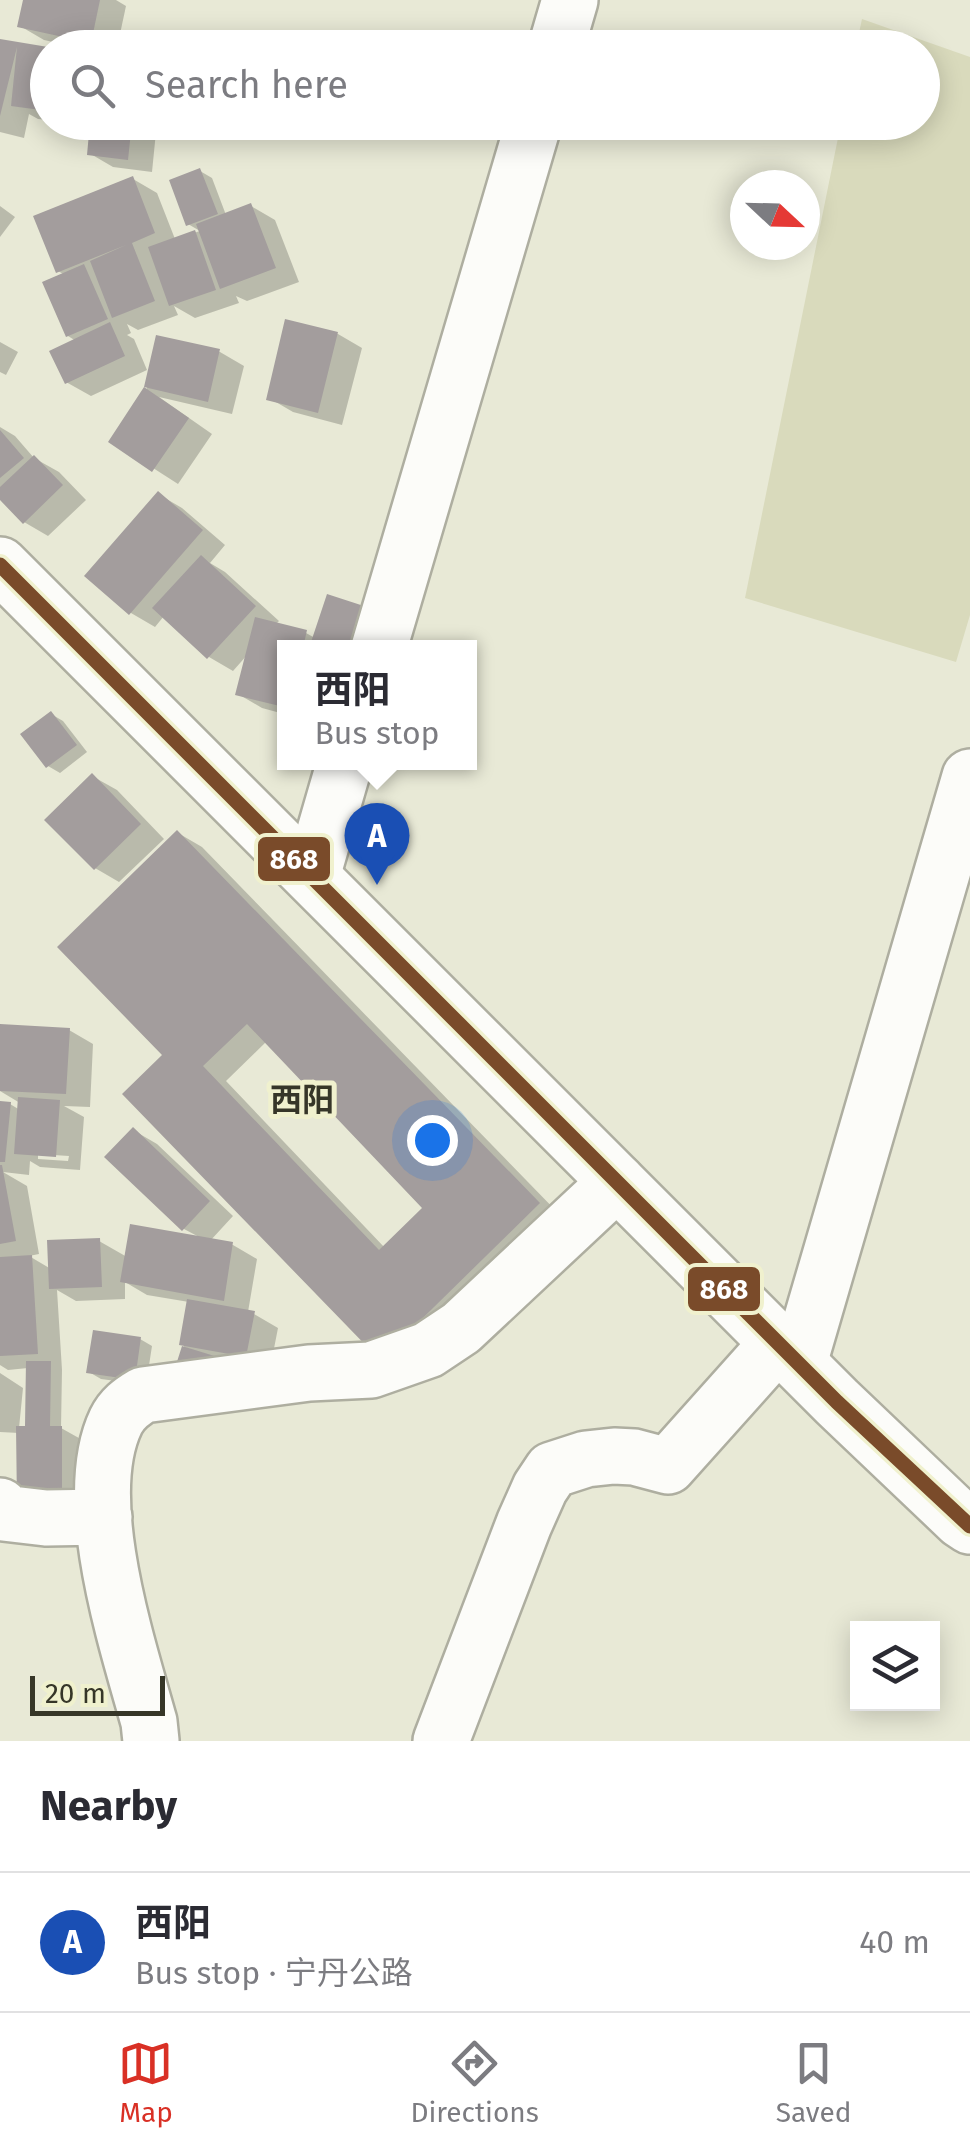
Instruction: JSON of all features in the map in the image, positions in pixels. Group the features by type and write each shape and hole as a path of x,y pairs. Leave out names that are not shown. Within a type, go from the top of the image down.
{"street":[{"path":"561,30 570,0"},
{"path":"381,640 529,140"},
{"path":"0,565 789,1353 970,1526"},
{"path":"312,876 343,770"},
{"path":"441,1741 524,1524 552,1470 614,1456 668,1466 789,1353 970,777"},
{"path":"150,1741 149,1722 115,1600 102,1505 104,1457 116,1420 128,1404 143,1394 309,1373 372,1370 428,1350 462,1328 617,1182"},
{"path":"0,1506 3,1513 17,1515 104,1517"}],"green space":[{"path":"862,19 893,30 860,30"},
{"path":"940,46 970,57 970,615 956,662 745,598 813,260 820,260 820,227 838,140 940,140"}],"building":[{"path":"23,0 100,0 94,30 17,27"},
{"path":"0,39 30,44 30,109 11,106 17,47 0,116"},
{"path":"88,140 130,140 128,160 87,155"},
{"path":"200,168 218,214 186,226 169,180"},
{"path":"133,176 155,233 132,243 155,301 112,318 90,261 126,245 56,273 33,216"},
{"path":"251,203 276,268 220,289 196,224"},
{"path":"195,230 216,290 169,306 148,247"},
{"path":"84,264 108,319 66,337 42,282"},
{"path":"285,319 338,332 318,413 266,400"},
{"path":"110,322 125,356 65,384 49,351"},
{"path":"156,335 220,349 208,402 144,387"},
{"path":"144,387 189,418 152,472 108,442"},
{"path":"0,430 24,458 0,478"},
{"path":"34,455 63,485 23,524 0,500 0,487"},
{"path":"158,491 203,530 129,615 84,576"},
{"path":"201,555 256,606 207,659 152,608"},
{"path":"327,594 370,608 360,640 312,640"},
{"path":"255,617 307,630 305,640 277,640 277,705 235,695"},
{"path":"51,711 77,745 46,768 20,734"},
{"path":"92,773 141,824 94,870 44,820"},
{"path":"177,830 540,1203 380,1360 122,1094 162,1055 57,947","holes":["247,1024 422,1208 379,1250 203,1066"]},
{"path":"0,1024 70,1028 66,1094 0,1091"},
{"path":"18,1097 60,1100 56,1157 14,1154"},
{"path":"0,1101 11,1102 5,1162 0,1162"},
{"path":"133,1127 210,1201 182,1231 104,1157"},
{"path":"0,1165 16,1241 0,1244"},
{"path":"130,1224 233,1242 224,1301 120,1282"},
{"path":"100,1238 102,1287 49,1289 47,1240"},
{"path":"32,1255 38,1354 0,1356 0,1257"},
{"path":"187,1299 255,1311 246,1357 179,1345"},
{"path":"93,1330 141,1337 135,1380 86,1373"},
{"path":"182,1346 221,1358 175,1368"},
{"path":"26,1361 51,1361 50,1426 62,1426 62,1505 17,1506 16,1426 25,1426"}],"transit line":[{"name":"868","path":"0,565 837,1402 970,1526"}],"place":[{"name":"西阳","path":"377,885"}],"district":[{"name":"西阳","path":"302,1100"}]}
